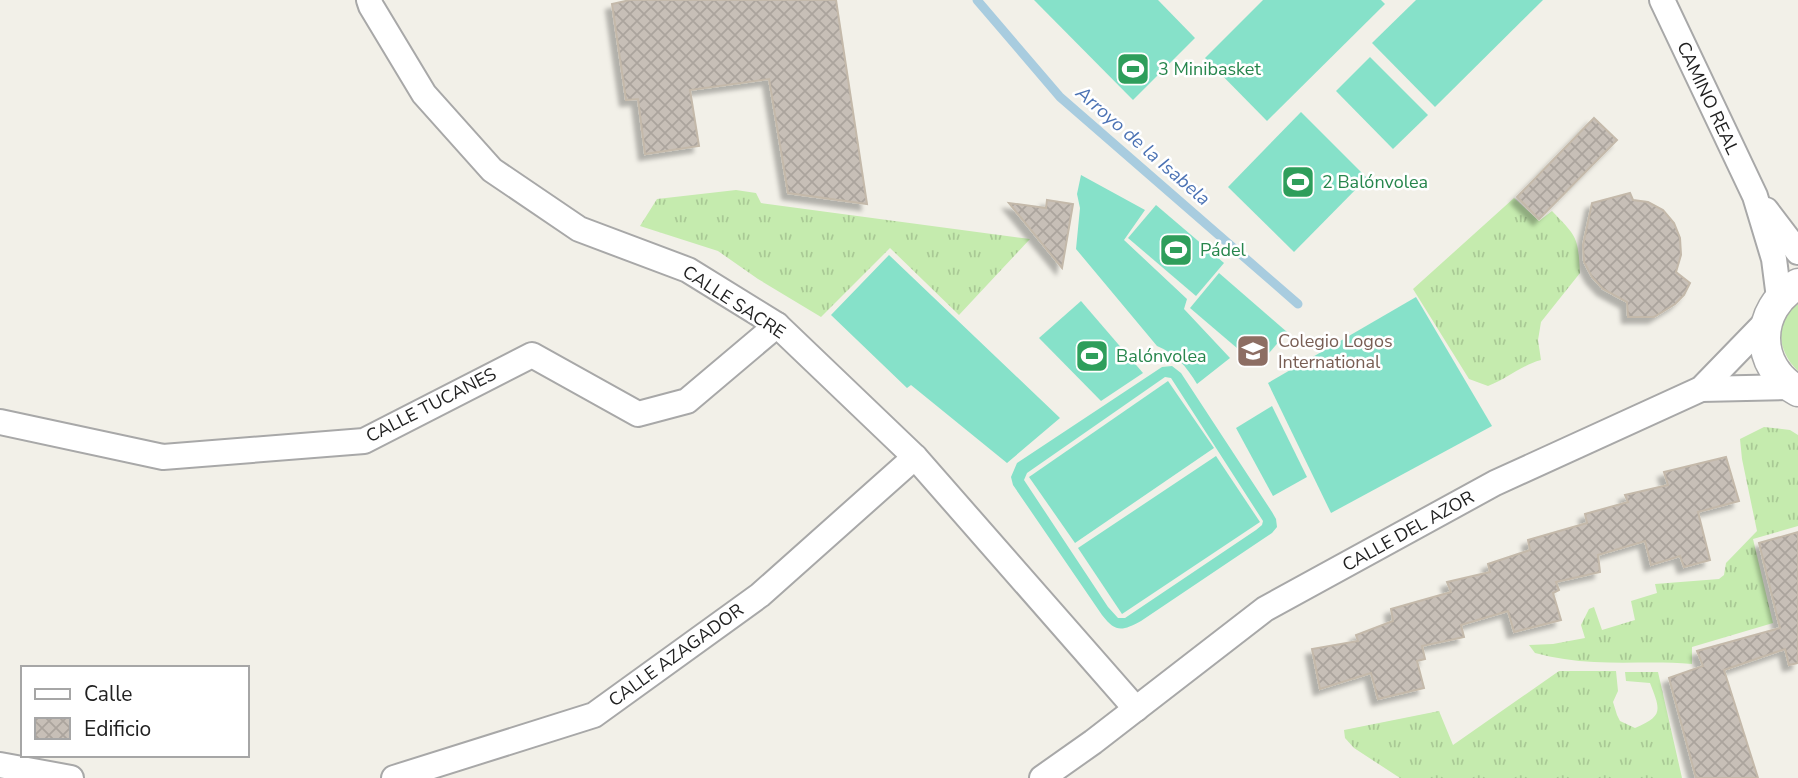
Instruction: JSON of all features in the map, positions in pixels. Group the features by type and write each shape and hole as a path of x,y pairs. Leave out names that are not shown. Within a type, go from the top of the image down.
{"street":[{"name":"CALLE SACRE","path":"369,0 424,94 492,170 579,229 688,270 777,325 915,457 1136,709"},
{"name":"CAMINO REAL","path":"1662,0 1755,196 1774,259 1781,301"},
{"name":"CAMINO REAL","path":"1755,196 1798,252"},
{"name":"CALLE DEL AZOR","path":"1136,709 1265,609 1495,483 1701,389 1781,301"},
{"path":"1781,301 1765,341 1768,358 1777,374 1794,389"},
{"name":"CALLE TUCANES","path":"0,422 163,457 364,441 532,355 638,414 687,401 777,325"},
{"name":"CALLE DEL AZOR","path":"1701,389 1794,389"},
{"name":"CALLE AZAGADOR","path":"394,778 594,715 760,595 915,457"},
{"path":"1042,778 1136,709"},
{"path":"0,765 71,778"}],"green space":[{"name":"3 Minibasket","path":"1034,0 1158,0 1195,38 1133,100"},
{"path":"1263,0 1381,0 1385,4 1267,121 1205,58"},
{"path":"1416,0 1543,0 1435,107 1372,43"},
{"path":"1370,57 1428,115 1393,149 1336,91"},
{"name":"2 Balónvolea","path":"1301,112 1367,178 1294,252 1228,187"},
{"path":"1081,175 1145,210 1124,240 1187,299 1184,309 1230,358 1197,384 1180,361 1157,346 1076,249 1080,208 1077,194"},
{"path":"736,190 756,193 761,203 1030,239 959,315 890,248 821,317 718,251 640,226 657,199"},
{"path":"1514,198 1539,221 1552,211 1567,226 1577,244 1580,273 1541,322 1538,340 1541,360 1488,386 1469,379 1413,289"},
{"name":"Pádel","path":"1156,205 1224,263 1196,296 1128,238"},
{"path":"889,255 1060,418 1007,463 911,385 907,388 831,315"},
{"path":"1219,273 1287,332 1258,366 1190,308"},
{"path":"1416,297 1492,426 1331,513 1268,383"},
{"name":"Balónvolea","path":"1081,301 1143,373 1101,401 1039,338"},
{"path":"1798,303 1798,371 1786,355 1781,337 1785,319"},
{"path":"1172,366 1181,373 1272,512 1277,527 1141,621 1120,628 1111,625 1102,615 1013,485 1011,477 1017,463 1162,367","holes":["1165,377 1171,378 1263,521 1256,530 1125,618 1118,618 1024,480 1027,473"]},
{"path":"1168,381 1214,448 1075,543 1029,477"},
{"path":"1272,406 1307,477 1273,496 1236,428"},
{"path":"1764,427 1790,430 1798,435 1798,526 1753,539 1773,623 1692,647 1692,664 1587,662 1535,653 1529,645 1585,638 1581,625 1589,609 1594,607 1602,630 1635,620 1631,601 1657,593 1655,584 1719,579 1724,575 1726,563 1757,531 1740,439"},
{"path":"1216,456 1260,522 1122,614 1078,548"},
{"path":"1559,671 1616,671 1618,691 1613,702 1617,715 1620,721 1635,728 1655,716 1656,700 1650,683 1626,681 1625,672 1658,672 1682,778 1400,778 1354,748 1345,738 1344,730 1439,711 1453,745"}],"building":[{"path":"630,0 836,0 867,204 788,193 769,79 690,90 699,146 645,154 638,99 626,100 612,4"},
{"path":"1594,118 1617,140 1539,219 1517,197"},
{"path":"1630,193 1633,200 1648,202 1663,210 1674,223 1680,238 1681,255 1676,272 1690,283 1675,304 1654,317 1628,317 1627,302 1603,289 1584,262 1583,245 1592,203"},
{"path":"1047,200 1073,204 1062,268 1009,203 1046,208"},
{"path":"1726,457 1739,501 1698,512 1710,560 1684,567 1680,556 1651,565 1645,541 1598,555 1600,572 1556,582 1559,590 1553,593 1561,620 1514,632 1508,611 1461,625 1464,637 1422,646 1425,659 1417,661 1424,688 1378,699 1371,673 1320,689 1312,649 1358,641 1356,635 1393,621 1391,609 1451,592 1447,582 1490,572 1488,564 1530,550 1528,540 1587,523 1585,514 1628,502 1625,495 1668,485 1664,472"},
{"path":"1798,532 1798,663 1789,665 1785,649 1724,670 1758,778 1696,778 1669,678 1703,666 1697,651 1780,628 1759,543"}],"waterway":[{"name":"Arroyo de la Isabela","path":"977,0 1060,97 1298,304"}],"place":[{"name":"3 Minibasket","path":"1133,69"},
{"name":"2 Balónvolea","path":"1298,182"},
{"name":"Pádel","path":"1176,250"},
{"name":"Colegio Logos International","path":"1253,351"},
{"name":"Balónvolea","path":"1092,356"}]}
